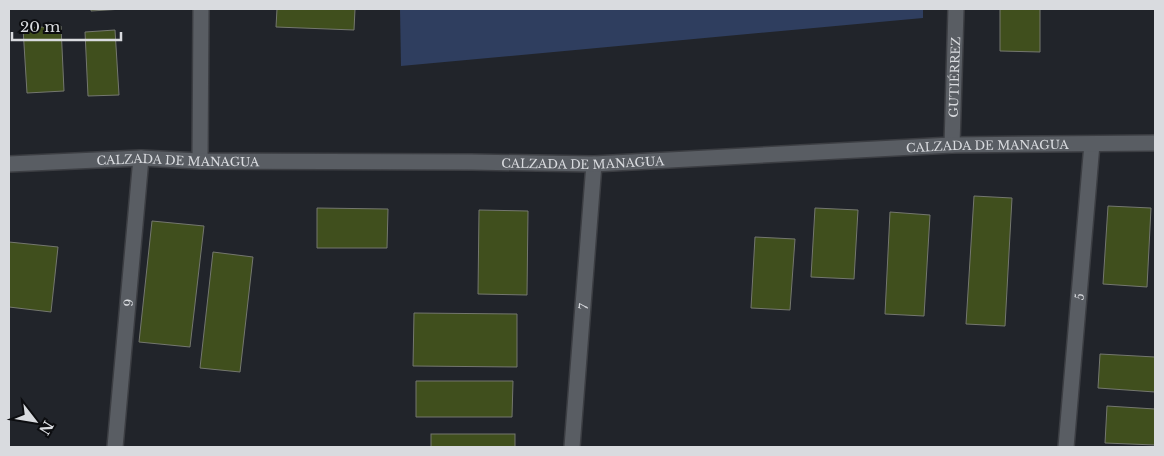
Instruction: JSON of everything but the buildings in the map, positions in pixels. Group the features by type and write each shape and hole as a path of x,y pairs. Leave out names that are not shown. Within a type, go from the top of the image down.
{"street":[{"path":"200,161 201,9"},
{"name":"GUTIÉRREZ","path":"952,146 956,9"},
{"name":"CALZADA DE MANAGUA","path":"9,164 141,158 200,161 594,164 952,146 1155,143"},
{"name":"5","path":"1066,447 1092,144"},
{"name":"9","path":"116,447 141,158"},
{"name":"7","path":"572,447 594,164"}],"shaded area":[{"path":"400,9 923,9 923,18 401,66"}]}
